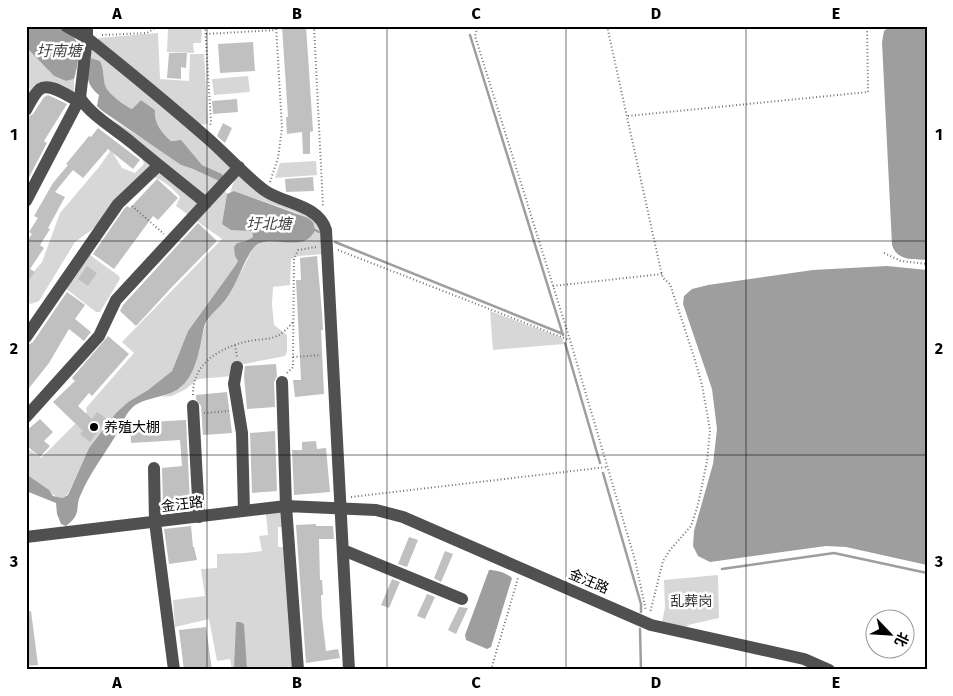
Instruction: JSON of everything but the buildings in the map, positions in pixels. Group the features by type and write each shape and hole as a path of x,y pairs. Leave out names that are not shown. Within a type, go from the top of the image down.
{"street":[{"path":"66,26 87,33 265,190 308,210 324,222 327,246 341,503 348,670"},
{"path":"26,201 79,99 87,33"},
{"path":"26,110 44,87 79,99 88,110 206,203"},
{"path":"26,338 122,200 158,166"},
{"path":"26,417 99,336 116,300 239,167"},
{"path":"237,367 234,384 242,433 244,511"},
{"path":"282,382 286,506 298,670"},
{"path":"194,410 199,517"},
{"path":"154,468 155,522 174,670"},
{"name":"金汪路","path":"26,537 286,506 341,503 403,517 648,623 804,659 830,670"},
{"path":"343,550 462,599"}],"path":[{"path":"87,33 147,33 158,26"},
{"path":"205,26 211,122 206,137"},
{"path":"265,190 270,183 278,158 282,128 276,26"},
{"path":"314,26 324,222"},
{"path":"481,26 477,29 474,36 570,340 635,560 648,623"},
{"path":"607,26 663,278 670,284 694,357 702,385 710,430 707,461 698,504 691,526 663,561 648,623"},
{"path":"627,116 868,92 868,26"},
{"path":"206,34 276,30"},
{"path":"122,200 172,240"},
{"path":"282,382 293,367 293,266 298,250 303,248 327,246 570,340"},
{"path":"884,253 901,261 927,264"},
{"path":"553,286 662,274"},
{"path":"239,410 194,410 193,388 196,374 212,356 222,350 248,341 272,338 280,334 293,322"},
{"path":"293,357 333,354"},
{"path":"341,503 607,467"},
{"path":"491,670 520,568"}],"green space":[{"path":"168,28 202,29 201,43 193,43 194,53 167,52"},
{"path":"158,33 160,79 189,81 190,54 204,54 208,124 197,125 97,44 98,38"},
{"path":"26,47 54,76 66,81 74,79 74,93 53,85 26,104"},
{"path":"91,47 172,111 232,169 224,178 221,174 202,165 176,140 171,141 167,138 157,123 155,110 141,100 132,109 113,95 106,88 100,61 91,58"},
{"path":"248,76 250,92 214,95 212,79"},
{"path":"110,118 181,165 219,181 227,194 222,224 252,231 253,237 237,243 238,261 188,331 172,371 148,390 128,402 116,413 89,448 68,494 58,498 26,474 26,447 41,458 87,412 86,408 134,353 122,342 222,239 176,206 180,197 169,186 161,180 146,174 94,228 75,242 39,301 31,304 26,302 26,281 42,262 60,213 111,150 122,168 135,173 144,164 134,139"},
{"path":"316,161 317,175 275,178 280,163"},
{"path":"239,175 319,221 325,254 298,256 291,259 290,285 273,287 274,325 287,335 287,352 285,356 234,366 233,376 198,379 186,389 172,396 162,397 181,388 195,364 205,326 210,316 235,284 253,248 261,242 313,222 297,213 234,191 230,193 234,181"},
{"path":"90,255 119,276 120,279 100,312 96,312 65,288"},
{"path":"490,311 562,338 564,344 493,350"},
{"path":"281,512 282,527 278,527 278,547 285,547 294,670 232,670 230,659 217,661 209,619 175,627 173,600 205,596 201,569 217,568 217,554 262,551 259,536 268,535 266,514"},
{"name":"乱葬岗","path":"718,575 719,618 688,625 686,628 662,622 665,608 664,580"}],"water":[{"name":"圩南塘","path":"26,26 54,26 67,31 73,36 77,42 79,55 74,79 66,81 54,76 26,47"},
{"path":"927,26 927,260 902,257 894,250 892,245 882,42 884,31 888,28"},
{"path":"91,58 100,61 106,88 113,95 132,109 141,100 155,110 157,123 167,138 171,141 181,140 202,165 222,174 224,178 219,181 181,165 101,110 97,106 99,95 91,87 88,78"},
{"name":"圩北塘","path":"234,191 308,218 313,222 315,230 305,241 267,241 258,244 254,248 228,295 205,324 197,358 187,380 177,390 142,402 131,409 85,486 79,499 75,517 66,526 61,524 57,514 56,503 26,491 26,474 49,490 53,496 62,498 68,495 89,448 116,413 128,402 148,390 172,371 188,331 238,261 235,256 234,247 237,243 253,237 252,231 231,230 222,224 227,194"},
{"path":"887,266 927,270 927,565 846,547 826,546 710,562 698,556 693,546 694,531 713,464 717,429 712,389 683,304 684,296 692,289 708,285 813,270"},
{"path":"489,570 502,572 512,578 491,647 487,649 466,640 465,635"},
{"path":"236,622 244,624 247,670 234,670"}],"waterway":[{"path":"470,35 563,335"},
{"path":"315,230 319,232"},
{"path":"335,242 563,334"},
{"path":"565,343 600,463"},
{"path":"603,473 641,604 641,612"},
{"path":"722,569 834,553 927,573"},
{"path":"640,629 641,670"}],"place":[{"name":"养殖大棚","path":"94,427"}]}
